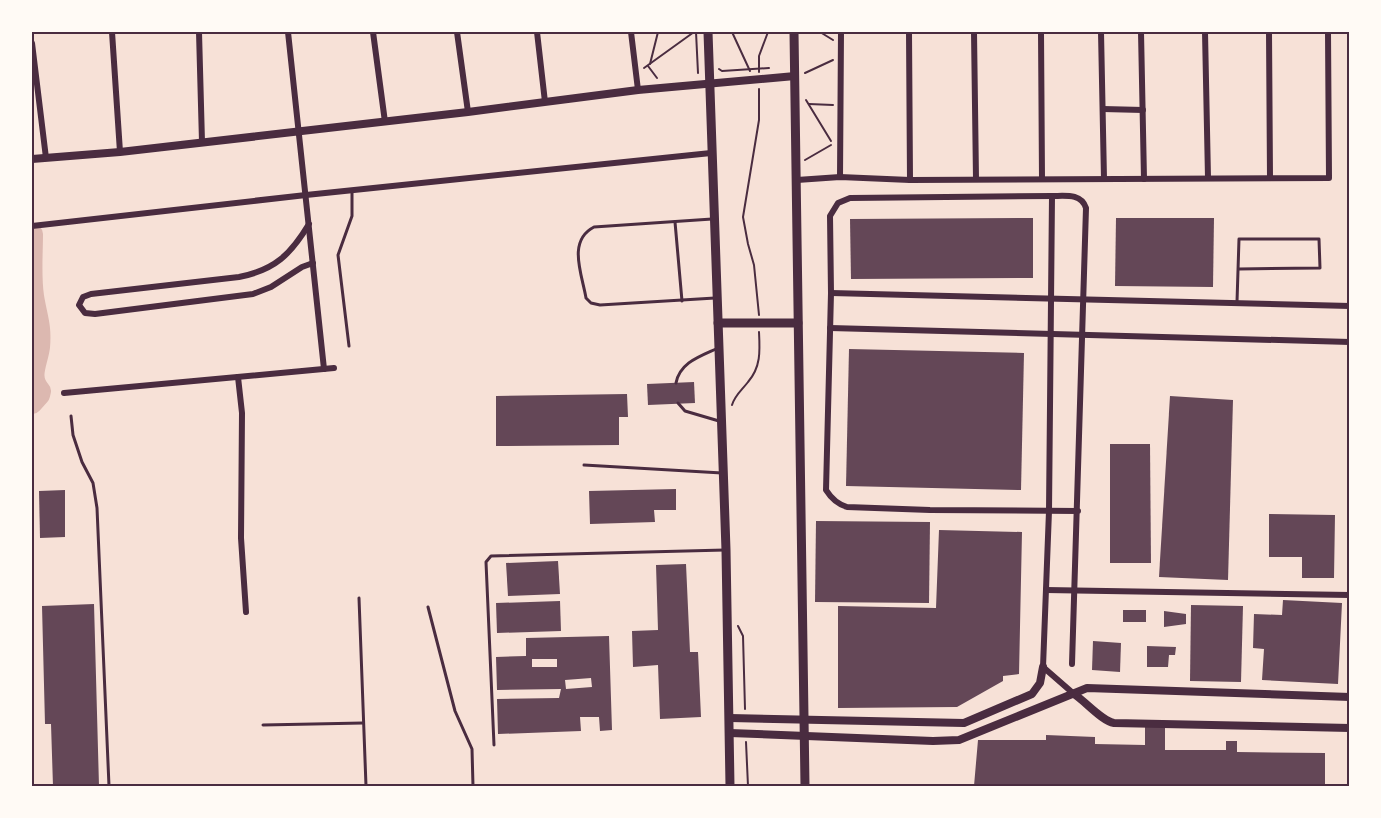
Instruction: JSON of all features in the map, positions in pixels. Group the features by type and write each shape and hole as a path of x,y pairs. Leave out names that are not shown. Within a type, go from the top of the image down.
{"main road":[{"path":"708,32 724,474 730,786"},
{"path":"794,32 805,786"},
{"path":"718,323 798,323"}],"street":[{"path":"112,32 120,152"},
{"path":"199,32 202,142"},
{"path":"288,32 324,369"},
{"path":"373,32 384,122"},
{"path":"457,32 468,112"},
{"path":"537,32 545,102"},
{"path":"631,32 638,90"},
{"path":"840,177 841,32"},
{"path":"909,32 910,180"},
{"path":"974,32 976,179"},
{"path":"1041,32 1042,179"},
{"path":"1101,32 1104,179"},
{"path":"1141,32 1144,179"},
{"path":"1205,32 1208,178"},
{"path":"1269,32 1270,178"},
{"path":"797,180 840,177 910,180 1329,178 1328,32"},
{"path":"32,43 46,158"},
{"path":"32,159 120,152 384,122 638,90 795,76"},
{"path":"1103,109 1143,110"},
{"path":"32,226 306,192 352,190 711,153"},
{"path":"730,718 964,723 1032,694 1040,683 1043,667 1049,511 1052,196"},
{"path":"1072,664 1078,511 1083,335 1086,208 1084,201 1078,197 1052,196 850,198 838,203 830,216 831,293 826,490 835,501 847,507 1078,511"},
{"path":"309,224 283,259 261,272 239,277 91,294 83,297 79,304 85,313 94,314 253,294 271,287 313,262"},
{"path":"831,293 1350,306"},
{"path":"830,328 1350,342"},
{"path":"64,393 334,368"},
{"path":"238,377 242,413 241,538 246,612"},
{"path":"1046,590 1350,596"},
{"path":"1043,667 1074,694 1085,700 1101,718 1114,723 1350,728"},
{"path":"730,733 959,740 1087,688 1350,697"}],"lane":[{"path":"348,346 338,255 352,216 352,190"},
{"path":"714,219 594,227 585,231 578,249 586,298 591,303 600,305 717,298"},
{"path":"675,222 682,301"},
{"path":"1237,304 1239,239 1319,239 1320,268 1239,269"},
{"path":"676,383 678,375 686,364 719,347"},
{"path":"678,403 689,413 722,422"},
{"path":"71,416 73,435 82,462 93,483 97,508 109,786"},
{"path":"584,465 724,474"},
{"path":"494,745 486,562 491,556 726,550"},
{"path":"359,598 366,786"},
{"path":"428,607 455,711 472,749 473,786"},
{"path":"263,725 364,723"},
{"path":"32,756 32,786"}],"path":[{"path":"658,32 649,65 663,88"},
{"path":"642,69 695,32"},
{"path":"695,32 699,85"},
{"path":"730,412 736,397 751,378 759,361 759,322 754,264 743,217 759,120 754,79 732,32"},
{"path":"754,79 759,69 759,56 768,32"},
{"path":"820,32 841,45"},
{"path":"803,65 803,75 841,57"},
{"path":"717,65 722,71 777,67"},
{"path":"803,162 833,144 809,105 840,106"},
{"path":"803,150 804,167"},
{"path":"737,624 743,636 745,718"},
{"path":"746,733 748,786"}],"building":[{"path":"1033,218 1033,278 851,279 850,219"},
{"path":"1116,218 1214,218 1213,287 1115,286"},
{"path":"849,349 1024,353 1021,490 846,486"},
{"path":"694,382 695,403 648,405 647,384"},
{"path":"627,394 628,417 619,417 619,445 496,446 496,396"},
{"path":"1170,396 1233,400 1228,580 1159,577"},
{"path":"1110,444 1150,444 1151,563 1110,563"},
{"path":"676,489 676,510 654,510 655,522 590,524 589,491"},
{"path":"65,490 65,537 40,538 39,491"},
{"path":"1269,514 1335,515 1334,578 1302,578 1302,557 1269,557"},
{"path":"816,521 930,522 929,603 815,602"},
{"path":"939,530 1022,532 1019,674 1003,676 1003,681 957,707 838,708 838,606 936,608"},
{"path":"558,561 560,594 508,596 506,563"},
{"path":"686,564 690,652 698,652 701,717 660,719 658,665 633,667 632,631 658,630 656,565"},
{"path":"1283,600 1342,603 1338,684 1262,680 1264,649 1253,648 1254,614 1282,615"},
{"path":"560,601 561,631 497,633 496,603"},
{"path":"94,604 99,786 53,786 51,724 45,724 42,606"},
{"path":"1191,605 1243,606 1241,682 1190,681"},
{"path":"1123,610 1146,610 1146,622 1123,622"},
{"path":"1164,611 1186,614 1186,624 1164,627"},
{"path":"609,636 612,730 600,731 599,717 580,717 581,731 498,734 497,699 559,698 561,689 497,690 496,657 526,656 526,638","holes":["532,659 557,659 557,667 532,667","591,678 592,687 566,689 565,680"]},
{"path":"1093,641 1121,643 1120,672 1092,670"},
{"path":"1147,646 1176,647 1175,655 1169,655 1168,667 1147,667"},
{"path":"1145,726 1165,726 1165,750 1226,750 1226,741 1237,741 1237,752 1325,753 1325,786 974,786 978,740 1046,740 1046,735 1095,737 1095,744 1145,745"}],"waterway":[{"path":"32,404 41,391 34,375 40,347 40,326 33,288 33,234"}]}
